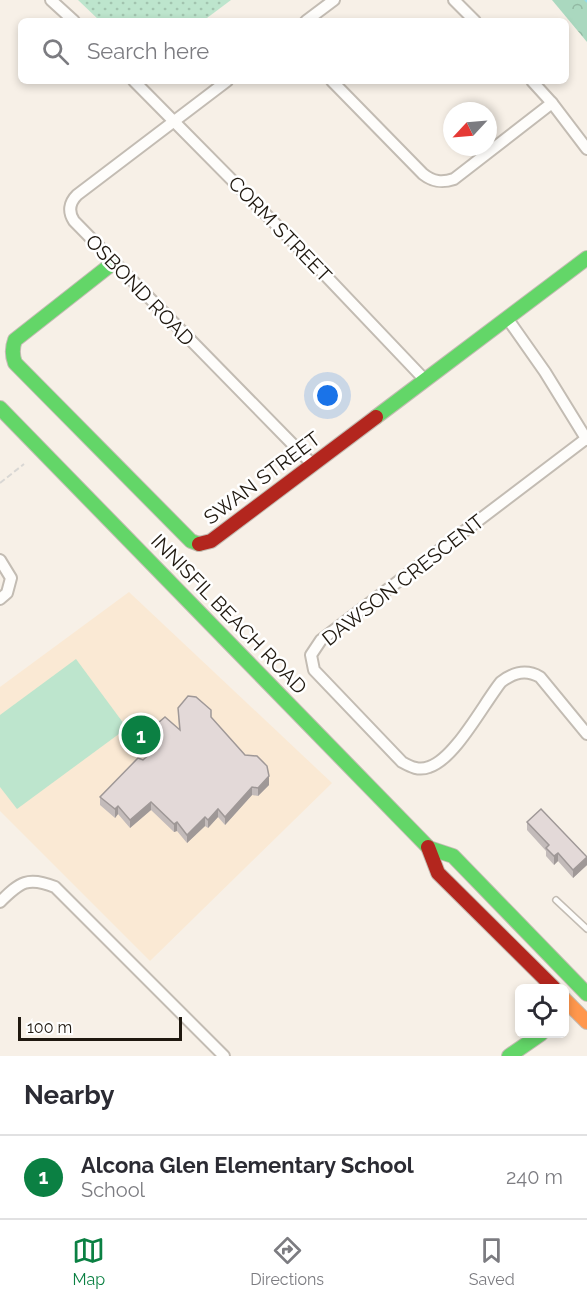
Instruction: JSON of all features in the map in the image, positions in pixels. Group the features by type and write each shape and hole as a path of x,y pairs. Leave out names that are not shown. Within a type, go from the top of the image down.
{"main road":[{"name":"SWAN STREET","path":"113,263 15,340 11,350 15,363 31,380 191,542 197,544 211,541 587,258"},
{"name":"INNISFIL BEACH ROAD","path":"0,408 429,848 438,873 550,984"},
{"name":"INNISFIL BEACH ROAD","path":"429,848 453,856 587,994"},
{"path":"587,1000 570,1013 587,1022"},
{"path":"509,1056 535,1038"}],"street":[{"path":"51,0 71,18"},
{"path":"310,18 334,0"},
{"path":"454,0 472,18"},
{"name":"CORM STREET","path":"137,84 424,379"},
{"path":"174,122 223,84"},
{"path":"335,84 423,174 439,182 454,179 552,103"},
{"path":"535,84 587,149"},
{"name":"OSBOND ROAD","path":"174,122 77,195 71,202 70,212 74,222 313,465"},
{"path":"507,318 545,372 587,439"},
{"name":"DAWSON CRESCENT","path":"587,439 321,640 311,656 314,670 402,762 413,768 426,768 436,764 467,733 501,682 508,676 519,673 531,672 540,677 587,734"},
{"path":"0,560 11,578 7,593 0,599"},
{"path":"0,902 29,880 40,881 55,887 224,1056"}],"lane":[{"path":"556,900 587,929"}],"path":[{"path":"0,483 24,464"}],"shaded area":[{"path":"129,592 332,783 150,961 0,811 0,687"}],"green space":[{"path":"78,0 231,0 207,18 97,18"},
{"path":"552,0 587,0 587,42 569,18"},
{"path":"76,659 127,728 17,809 0,787 0,715"}],"building":[{"path":"188,696 196,697 211,710 211,717 245,755 257,756 267,766 269,776 258,788 252,787 225,817 218,809 208,820 205,817 187,835 177,822 174,824 151,802 130,820 118,806 115,809 100,797 138,758 143,760 157,747 144,735 165,717 180,730 178,708"},
{"path":"541,809 587,857 573,870 558,853 554,856 546,848 549,845 527,822"}],"traffic: fast":[{"path":"376,417 587,258"},
{"path":"113,263 15,340 14,360 191,541 199,544"},
{"path":"0,408 428,847"},
{"path":"429,848 453,856 587,994"},
{"path":"509,1056 535,1038"}],"traffic: slow":[{"path":"569,1004 587,1022"}],"traffic: jam":[{"path":"199,544 211,541 376,417"},
{"path":"428,847 438,873 550,984"}],"place":[{"name":"Alcona Glen Elementary School","path":"141,735"}]}
